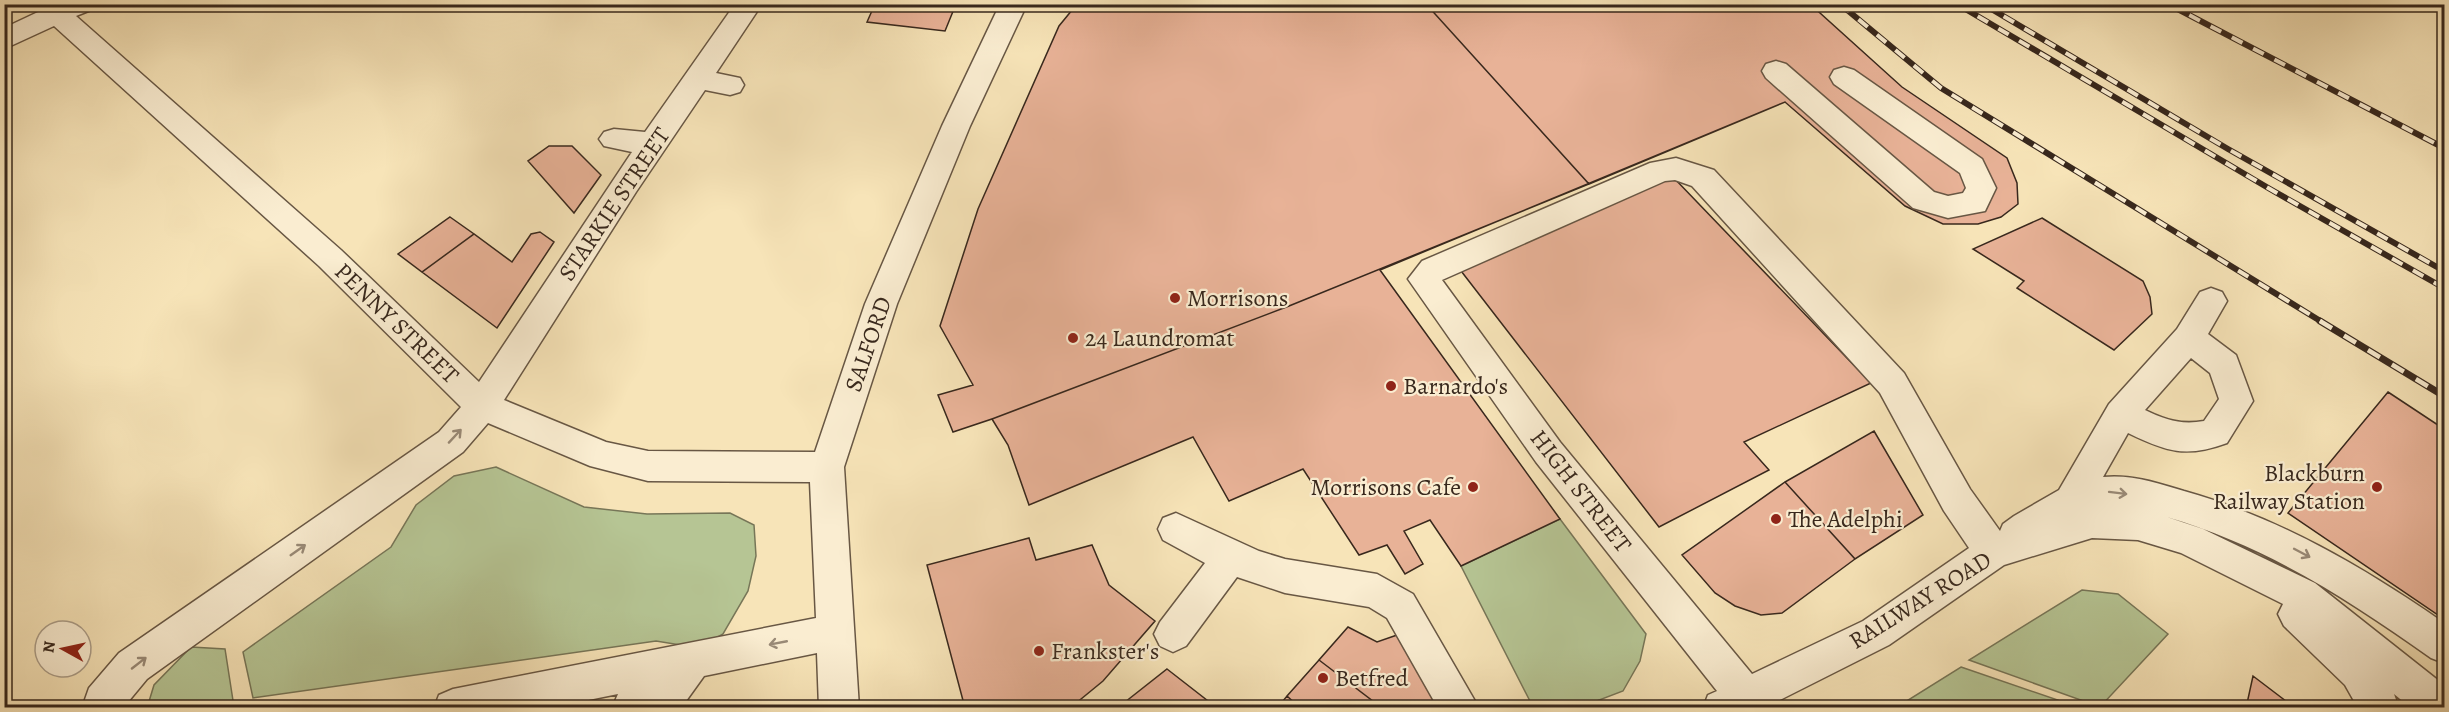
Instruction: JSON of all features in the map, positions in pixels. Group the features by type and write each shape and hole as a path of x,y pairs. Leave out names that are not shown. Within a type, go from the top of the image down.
{"street":[{"path":"4,40 51,10 82,4"},
{"name":"STARKIE STREET","path":"102,708 103,701 134,666 451,442 482,406 625,184 749,4"},
{"name":"SALFORD","path":"839,708 827,467 881,304 956,126 1019,8"},
{"name":"PENNY STREET","path":"51,10 330,258 482,406 602,456 648,466 827,467"},
{"path":"1776,71 1924,200 1948,207 1974,203 1981,188 1972,166 1844,77"},
{"path":"699,79 730,85"},
{"path":"614,138 654,144"},
{"name":"HIGH STREET","path":"1734,702 1548,452 1424,279 1433,270 1660,171 1676,169 1703,178 1892,383 1957,500 1993,552"},
{"path":"2072,500 2121,414 2189,338 2211,301"},
{"path":"2121,414 2160,433 2187,439 2215,432 2236,400 2224,365 2189,338"},
{"path":"1993,552 2042,516 2072,500 2110,492 2150,498 2213,513 2253,527 2355,582 2445,645"},
{"name":"RAILWAY ROAD","path":"1734,702 1876,633 1993,552 2091,522 2138,524 2190,540 2302,595 2443,708"},
{"path":"1176,528 1230,558 1285,576 1377,591 1400,606 1460,708"},
{"path":"1173,634 1230,558"},
{"path":"2262,574 2292,609 2359,672 2380,708"},
{"path":"519,702 642,681 835,632"},
{"path":"642,681 657,708"}],"green space":[{"path":"496,467 584,507 647,514 730,513 754,525 756,556 748,591 723,634 699,648 656,641 253,698 243,652 391,547 416,505 454,476"},
{"path":"1560,519 1646,634 1640,661 1623,691 1581,707 1533,707 1461,566"},
{"path":"2082,590 2118,594 2168,634 2100,707 1969,660"},
{"path":"191,647 225,649 234,707 147,708 154,685"},
{"path":"1961,667 2078,707 1897,707"}],"building":[{"path":"875,4 956,4 945,31 867,22"},
{"name":"Morrisons","path":"1077,4 1426,4 1589,184 1289,306 953,432 938,395 973,385 940,326 978,209 1059,26"},
{"name":"Morrisons","path":"1077,4 1810,4 1902,87 2007,158 2017,183 2018,204 2001,217 1978,224 1943,224 1905,206 1785,102 1380,270 1560,519 1461,566 1430,520 1404,531 1423,564 1405,574 1387,545 1359,555 1303,469 1229,501 1193,437 1029,505 1008,445 992,419 953,432 938,395 973,385 940,326 978,209 1059,26"},
{"path":"1426,4 1810,4 1902,87 2007,158 2017,183 2018,204 2001,217 1978,224 1943,224 1905,206 1785,102 1589,184"},
{"path":"549,146 572,146 601,175 574,213 528,161"},
{"path":"1673,177 1871,383 1744,442 1769,470 1659,527 1458,267"},
{"path":"450,217 474,234 422,272 398,254"},
{"path":"2042,218 2143,281 2150,297 2152,314 2114,350 2017,288 2024,281 1973,249"},
{"path":"540,232 554,242 497,328 422,272 474,234 512,262 531,234"},
{"name":"Blackburn Railway Station","path":"2388,392 2444,429 2444,619 2288,513"},
{"path":"1874,431 1923,515 1855,559 1785,482"},
{"name":"The Adelphi","path":"1785,482 1855,559 1782,613 1761,615 1735,606 1715,593 1682,555"},
{"name":"Frankster's","path":"1029,538 1036,560 1092,545 1109,585 1155,621 1103,681 1070,708 965,708 927,565"},
{"path":"1348,627 1377,642 1400,634 1438,708 1382,708 1319,660"},
{"name":"Betfred","path":"1319,660 1382,708 1300,708 1287,696"},
{"path":"1167,669 1217,708 1120,706"},
{"path":"2253,676 2295,708 2246,708"},
{"path":"1287,696 1300,708 1277,708"}],"railway":[{"path":"1840,4 1941,88 2322,322"},
{"path":"1957,4 2270,189 2444,288"},
{"path":"1983,4 2228,149 2444,271"},
{"path":"2168,4 2444,148"},
{"path":"2320,321 2444,396"}],"place":[{"name":"Morrisons","path":"1175,298"},
{"name":"24 Laundromat","path":"1073,338"},
{"name":"Barnardo's","path":"1391,386"},
{"name":"Morrisons Cafe","path":"1473,487"},
{"name":"Blackburn Railway Station","path":"2377,487"},
{"name":"The Adelphi","path":"1776,519"},
{"name":"Frankster's","path":"1039,651"},
{"name":"Betfred","path":"1323,678"}]}
